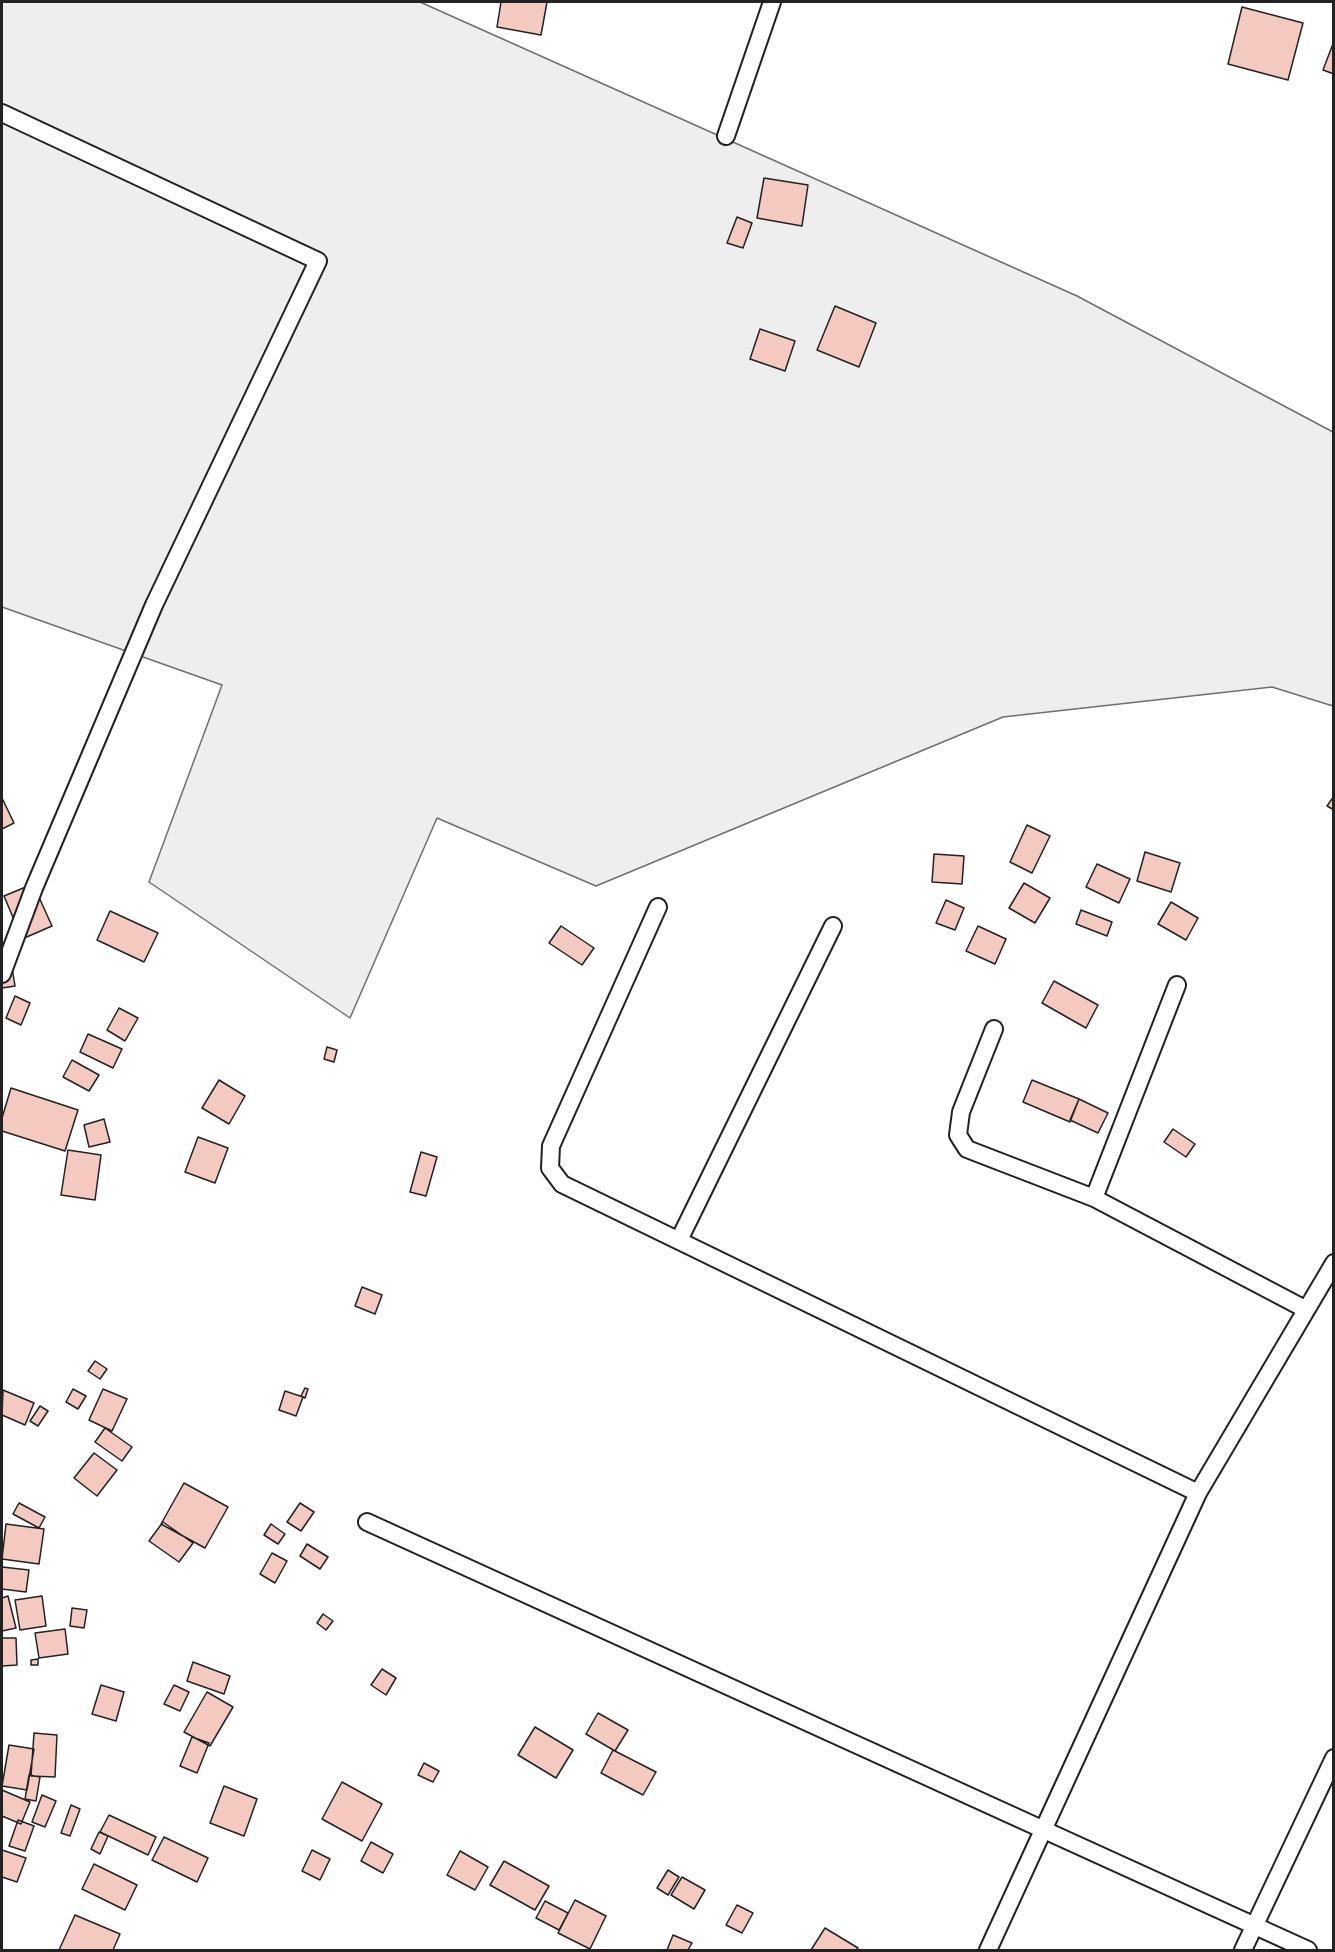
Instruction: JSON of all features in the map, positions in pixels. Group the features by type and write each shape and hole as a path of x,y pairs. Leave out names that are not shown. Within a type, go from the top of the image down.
{"street":[{"path":"726,136 772,2"},
{"path":"2,113 318,261 154,604 34,888 2,974"},
{"path":"658,907 551,1146 550,1168 562,1184 1198,1493"},
{"path":"679,1240 833,926"},
{"path":"1094,1198 1177,985"},
{"path":"994,1029 961,1112 958,1135 967,1149 1094,1198 1305,1309"},
{"path":"988,1950 1198,1493 1334,1263"},
{"path":"367,1522 1308,1950"},
{"path":"1243,1950 1334,1758"}],"shaded area":[{"path":"2,2 420,2 1077,296 1333,432 1333,706 1272,687 1003,717 596,886 437,818 350,1018 149,882 222,685 2,607"}],"building":[{"path":"501,2 547,2 541,35 497,27"},
{"path":"1242,7 1303,23 1288,80 1228,64"},
{"path":"1334,41 1334,74 1323,70"},
{"path":"764,178 808,185 802,226 757,218"},
{"path":"737,217 752,223 743,248 727,243"},
{"path":"835,306 876,323 859,367 817,350"},
{"path":"760,329 795,341 785,371 750,359"},
{"path":"1334,796 1334,810 1327,806"},
{"path":"2,798 14,823 2,829"},
{"path":"1027,825 1050,836 1032,873 1010,862"},
{"path":"1145,852 1180,863 1171,892 1137,881"},
{"path":"934,854 964,856 962,884 932,882"},
{"path":"1097,864 1130,879 1119,903 1086,887"},
{"path":"1024,883 1050,898 1035,923 1009,908"},
{"path":"33,884 52,926 22,939 4,896"},
{"path":"946,900 964,908 955,930 936,923"},
{"path":"1171,902 1198,918 1186,940 1158,924"},
{"path":"1081,910 1112,922 1107,936 1076,924"},
{"path":"110,911 158,933 144,962 97,940"},
{"path":"561,926 594,948 582,965 549,943"},
{"path":"978,926 1006,939 995,964 966,951"},
{"path":"9,949 15,986 2,988 2,950"},
{"path":"1054,981 1098,1005 1086,1028 1042,1003"},
{"path":"15,996 30,1003 21,1025 6,1018"},
{"path":"119,1008 138,1018 125,1041 107,1030"},
{"path":"88,1034 122,1049 113,1068 80,1052"},
{"path":"327,1047 337,1050 334,1062 324,1059"},
{"path":"72,1060 99,1075 89,1091 63,1077"},
{"path":"219,1080 245,1096 229,1124 202,1108"},
{"path":"1032,1080 1079,1099 1070,1122 1023,1102"},
{"path":"11,1088 78,1110 65,1151 2,1131 2,1118"},
{"path":"1079,1099 1108,1113 1098,1133 1070,1120"},
{"path":"104,1119 110,1142 89,1147 84,1125"},
{"path":"1173,1129 1195,1144 1186,1157 1164,1142"},
{"path":"198,1137 228,1148 215,1183 185,1172"},
{"path":"68,1150 101,1155 95,1200 61,1195"},
{"path":"421,1152 437,1157 426,1196 410,1192"},
{"path":"362,1287 382,1295 375,1314 355,1306"},
{"path":"95,1361 107,1369 100,1379 88,1371"},
{"path":"305,1388 308,1389 305,1398 301,1396"},
{"path":"73,1389 86,1396 78,1409 66,1402"},
{"path":"103,1389 127,1399 112,1431 89,1420"},
{"path":"3,1390 34,1403 25,1425 2,1415"},
{"path":"285,1391 303,1397 296,1416 279,1410"},
{"path":"40,1406 48,1411 38,1426 30,1421"},
{"path":"105,1428 132,1447 122,1461 95,1442"},
{"path":"94,1453 117,1470 97,1496 74,1478"},
{"path":"184,1483 228,1507 205,1548 161,1524"},
{"path":"19,1503 45,1517 39,1528 13,1514"},
{"path":"300,1503 314,1512 301,1531 287,1522"},
{"path":"163,1522 193,1543 179,1562 149,1541"},
{"path":"6,1524 44,1529 39,1564 2,1559"},
{"path":"271,1524 285,1534 278,1544 264,1535"},
{"path":"307,1544 328,1557 320,1569 300,1556"},
{"path":"272,1553 287,1561 275,1583 260,1574"},
{"path":"2,1567 29,1570 26,1592 2,1589"},
{"path":"8,1596 16,1628 2,1631 2,1598"},
{"path":"42,1596 46,1626 20,1630 15,1600"},
{"path":"72,1608 87,1610 84,1628 70,1626"},
{"path":"323,1614 333,1621 326,1630 317,1623"},
{"path":"65,1629 68,1654 39,1658 35,1633"},
{"path":"2,1638 16,1638 17,1665 2,1666"},
{"path":"38,1659 38,1665 31,1665 31,1660"},
{"path":"193,1662 230,1676 224,1694 187,1681"},
{"path":"382,1669 396,1678 386,1695 371,1685"},
{"path":"101,1685 124,1692 116,1721 92,1714"},
{"path":"174,1685 189,1692 180,1711 164,1704"},
{"path":"207,1692 233,1707 210,1746 184,1732"},
{"path":"598,1713 628,1730 615,1751 586,1734"},
{"path":"535,1727 573,1750 556,1778 518,1755"},
{"path":"34,1733 57,1735 55,1777 31,1776"},
{"path":"192,1737 209,1743 197,1773 180,1766"},
{"path":"9,1745 34,1749 27,1790 2,1786"},
{"path":"613,1750 656,1772 643,1795 601,1773"},
{"path":"424,1763 439,1771 433,1782 418,1775"},
{"path":"29,1775 40,1777 36,1801 25,1799"},
{"path":"342,1782 382,1804 362,1841 322,1819"},
{"path":"224,1786 257,1799 244,1836 210,1823"},
{"path":"2,1790 30,1802 21,1824 2,1816"},
{"path":"42,1795 56,1801 45,1827 32,1822"},
{"path":"71,1805 80,1809 70,1836 61,1833"},
{"path":"109,1815 156,1837 148,1855 100,1832"},
{"path":"18,1820 34,1826 25,1851 9,1846"},
{"path":"99,1832 108,1836 100,1854 91,1849"},
{"path":"164,1837 208,1858 197,1882 152,1860"},
{"path":"371,1842 393,1854 383,1873 361,1861"},
{"path":"2,1850 26,1858 17,1882 2,1877"},
{"path":"312,1850 330,1859 320,1880 302,1871"},
{"path":"460,1851 488,1867 475,1890 447,1875"},
{"path":"504,1861 549,1886 535,1910 490,1885"},
{"path":"94,1864 137,1885 125,1910 82,1889"},
{"path":"668,1870 679,1877 668,1895 657,1888"},
{"path":"682,1877 705,1890 694,1909 671,1895"},
{"path":"575,1900 606,1916 590,1949 558,1933"},
{"path":"545,1901 568,1913 559,1930 536,1918"},
{"path":"737,1905 753,1913 742,1933 726,1925"},
{"path":"75,1915 120,1934 113,1950 59,1950"},
{"path":"825,1928 858,1948 856,1950 811,1950"},
{"path":"673,1935 692,1943 688,1950 667,1950"}]}
